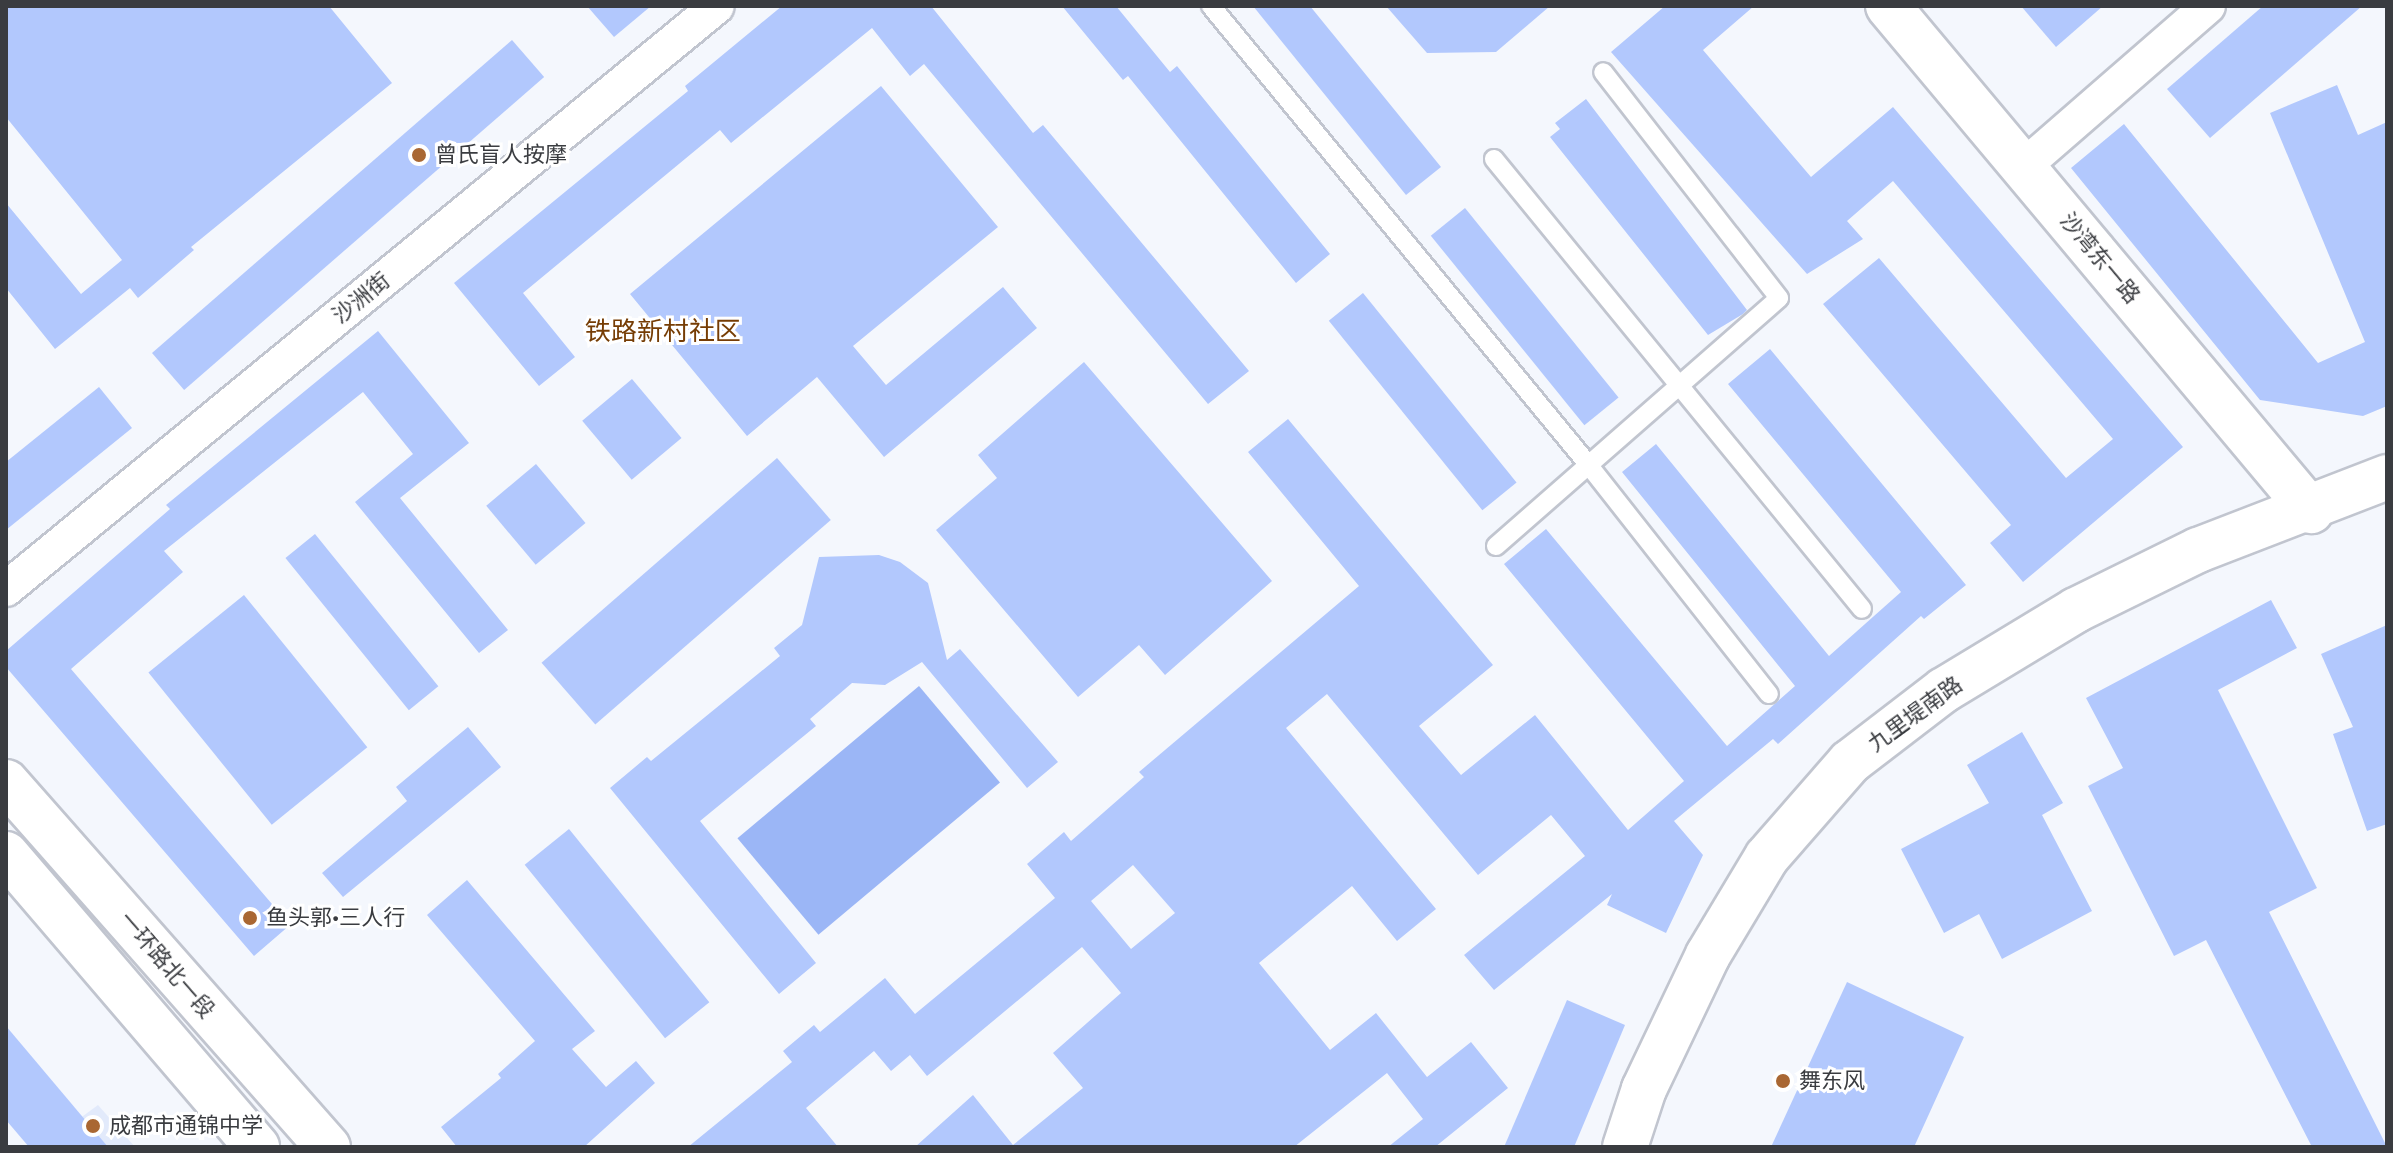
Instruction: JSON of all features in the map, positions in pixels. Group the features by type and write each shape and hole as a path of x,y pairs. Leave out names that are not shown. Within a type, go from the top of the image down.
{"street":[{"name":"沙洲街","path":"6,589 717,6"},
{"name":"沙湾东一路","path":"1888,6 2311,511"},
{"path":"2023,167 2208,6"},
{"name":"九里堤南路","path":"1625,1147 1644,1089 1708,955 1767,857 1850,762 1944,690 2076,610 2198,550 2311,511 2387,477"},
{"name":"一环路北一段","path":"6,782 328,1147"},
{"path":"6,854 257,1147"}],"lane":[{"path":"1211,6 1587,463 1769,694"},
{"path":"1496,546 1587,463 1779,298 1603,72"},
{"path":"1494,159 1862,609"}],"shaded area":[{"name":"成都市通锦中学","path":"98,1105 135,1147 41,1147"}],"water":[{"path":"919,686 1000,783 818,935 737,838"}],"building":[{"path":"6,6 329,6 392,83 191,247 194,250 138,298 130,288 55,349 6,288 6,203 81,294 122,260 6,117"},
{"path":"587,6 651,6 614,37"},
{"path":"782,6 931,6 1033,133 1043,125 1249,371 1208,404 924,64 910,76 872,28 731,143 720,130 523,293 575,357 539,386 454,283 688,91 685,86"},
{"path":"1062,6 1116,6 1170,72 1177,66 1330,254 1296,283 1128,76 1123,80"},
{"path":"1253,6 1310,6 1441,167 1406,195"},
{"path":"1386,6 1550,6 1496,52 1427,53"},
{"path":"1665,6 1754,6 1703,50 1811,177 1893,107 2183,447 2023,582 1990,543 2011,525 1823,304 1879,258 2066,478 2113,439 1893,181 1847,221 1863,239 1807,274 1611,52"},
{"path":"2021,6 2103,6 2056,47"},
{"path":"2263,6 2362,6 2210,138 2167,89"},
{"path":"512,40 544,77 184,390 152,353"},
{"path":"2337,85 2358,135 2387,122 2387,406 2363,416 2260,400 2071,168 2124,124 2318,363 2365,342 2270,113"},
{"path":"881,86 998,227 853,346 886,385 1003,287 1037,328 884,457 817,377 747,436 630,294"},
{"path":"1586,99 1747,310 1743,314 1708,335 1550,137 1560,129 1555,123"},
{"path":"1465,208 1619,398 1584,425 1431,236"},
{"path":"1363,293 1517,483 1482,510 1329,321"},
{"path":"378,331 469,443 400,498 508,630 479,653 355,502 413,454 363,392 164,551 183,572 71,669 290,925 254,956 6,667 6,651 170,509 166,505"},
{"path":"1770,349 1966,585 1924,619 1921,616 1778,744 1773,739 1674,821 1703,855 1666,933 1607,905 1612,894 1494,990 1464,955 1585,856 1551,815 1478,875 1327,694 1286,728 1436,909 1397,941 1352,886 1259,963 1330,1050 1376,1013 1427,1077 1471,1042 1508,1088 1435,1147 1388,1147 1423,1119 1387,1073 1294,1147 915,1147 973,1095 1013,1145 1083,1088 1053,1053 1121,993 1082,947 927,1076 910,1055 891,1071 874,1051 806,1108 838,1147 688,1147 792,1062 783,1051 814,1025 820,1032 885,978 915,1014 1055,898 1027,864 1064,832 1071,841 1144,777 1139,772 1359,586 1248,452 1288,419 1493,665 1419,726 1461,775 1535,715 1628,830 1684,781 1504,564 1546,529 1727,746 1795,686 1622,472 1656,444 1829,656 1901,592 1728,384","holes":["1133,865 1175,913 1131,949 1091,901"]},
{"path":"1084,362 1272,581 1165,675 1139,645 1078,697 936,530 997,478 978,455"},
{"path":"632,379 681,438 632,480 582,421"},
{"path":"99,387 132,428 6,530 6,462"},
{"path":"777,458 831,520 595,725 542,663"},
{"path":"536,464 585,523 536,565 486,506"},
{"path":"315,534 438,686 409,710 285,558"},
{"path":"879,555 900,562 928,583 947,660 960,649 1058,762 1027,788 922,662 885,685 852,683 810,719 816,726 700,821 816,963 779,994 610,788 647,757 651,761 780,656 774,648 802,625 819,557"},
{"path":"244,595 367,747 272,825 148,672"},
{"path":"2271,600 2297,648 2218,690 2317,888 2269,912 2387,1147 2312,1147 2206,940 2174,956 2088,786 2123,768 2086,698"},
{"path":"2387,625 2387,824 2367,831 2333,734 2353,727 2321,654"},
{"path":"468,727 501,767 343,897 322,873 407,801 396,787"},
{"path":"2022,732 2063,803 2042,815 2092,911 2002,959 1979,914 1944,933 1901,849 1989,803 1967,765"},
{"path":"569,829 709,1002 665,1038 525,865"},
{"path":"467,880 595,1031 572,1049 606,1087 636,1061 655,1083 584,1147 457,1147 441,1127 501,1078 498,1074 535,1041 427,915"},
{"path":"1847,982 1964,1037 1914,1147 1771,1147"},
{"path":"1567,1000 1625,1025 1574,1147 1504,1147"},
{"path":"6,1026 108,1147 29,1147 6,1120"}],"place":[{"name":"曾氏盲人按摩","path":"419,155"},
{"name":"鱼头郭·三人行","path":"250,918"},
{"name":"舞东风","path":"1783,1081"},
{"name":"成都市通锦中学","path":"93,1126"}],"district":[{"name":"铁路新村社区","path":"663,332"}]}
